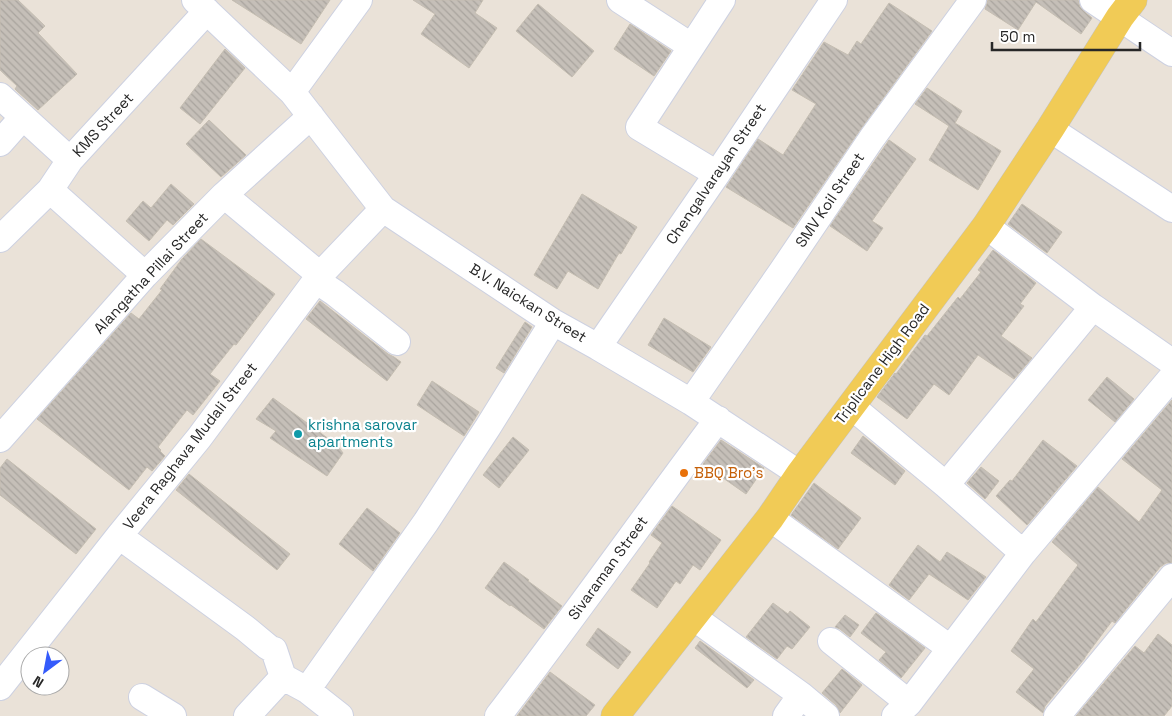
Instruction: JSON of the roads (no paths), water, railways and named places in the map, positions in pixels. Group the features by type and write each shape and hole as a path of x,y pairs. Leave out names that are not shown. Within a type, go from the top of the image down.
{"main road":[{"name":"Triplicane High Road","path":"615,716 770,518 800,474 986,226 1126,9"}],"street":[{"path":"292,92 359,0"},
{"path":"620,0 691,46"},
{"path":"717,174 640,127 722,0"},
{"name":"Chengalvarayan Street","path":"598,347 834,0"},
{"name":"SMV Koil Street","path":"691,402 872,138 973,0"},
{"path":"1093,0 1126,9 1172,53"},
{"name":"B.V. Naickan Street","path":"201,6 292,92 383,209 553,322 691,402 800,474"},
{"name":"KMS Street","path":"0,239 50,190 70,160 201,6"},
{"path":"0,96 70,160"},
{"name":"Alangatha Pillai Street","path":"0,438 145,275 224,195 311,116"},
{"path":"0,143 23,118"},
{"path":"1050,129 1172,209"},
{"path":"50,190 145,275"},
{"path":"224,195 335,293 397,342"},
{"name":"Veera Raghava Mudali Street","path":"0,687 119,536 200,438 318,278 383,209"},
{"path":"986,226 1093,307 1172,362"},
{"path":"946,485 1093,307"},
{"path":"307,690 426,522 553,322"},
{"path":"831,641 901,712 1023,553 1172,377"},
{"path":"851,406 946,485 1023,553"},
{"name":"Sivaraman Street","path":"498,716 550,649 631,535 718,419"},
{"path":"770,518 950,648"},
{"path":"119,536 271,648 283,677 307,690 340,716"},
{"path":"1057,716 1172,577"},
{"path":"693,617 793,706 826,716"},
{"path":"247,716 283,677"},
{"path":"142,697 173,716"}],"place":[{"name":"krishna sarovar apartments","path":"298,434"},
{"name":"BBQ Bro's","path":"684,473"}]}
